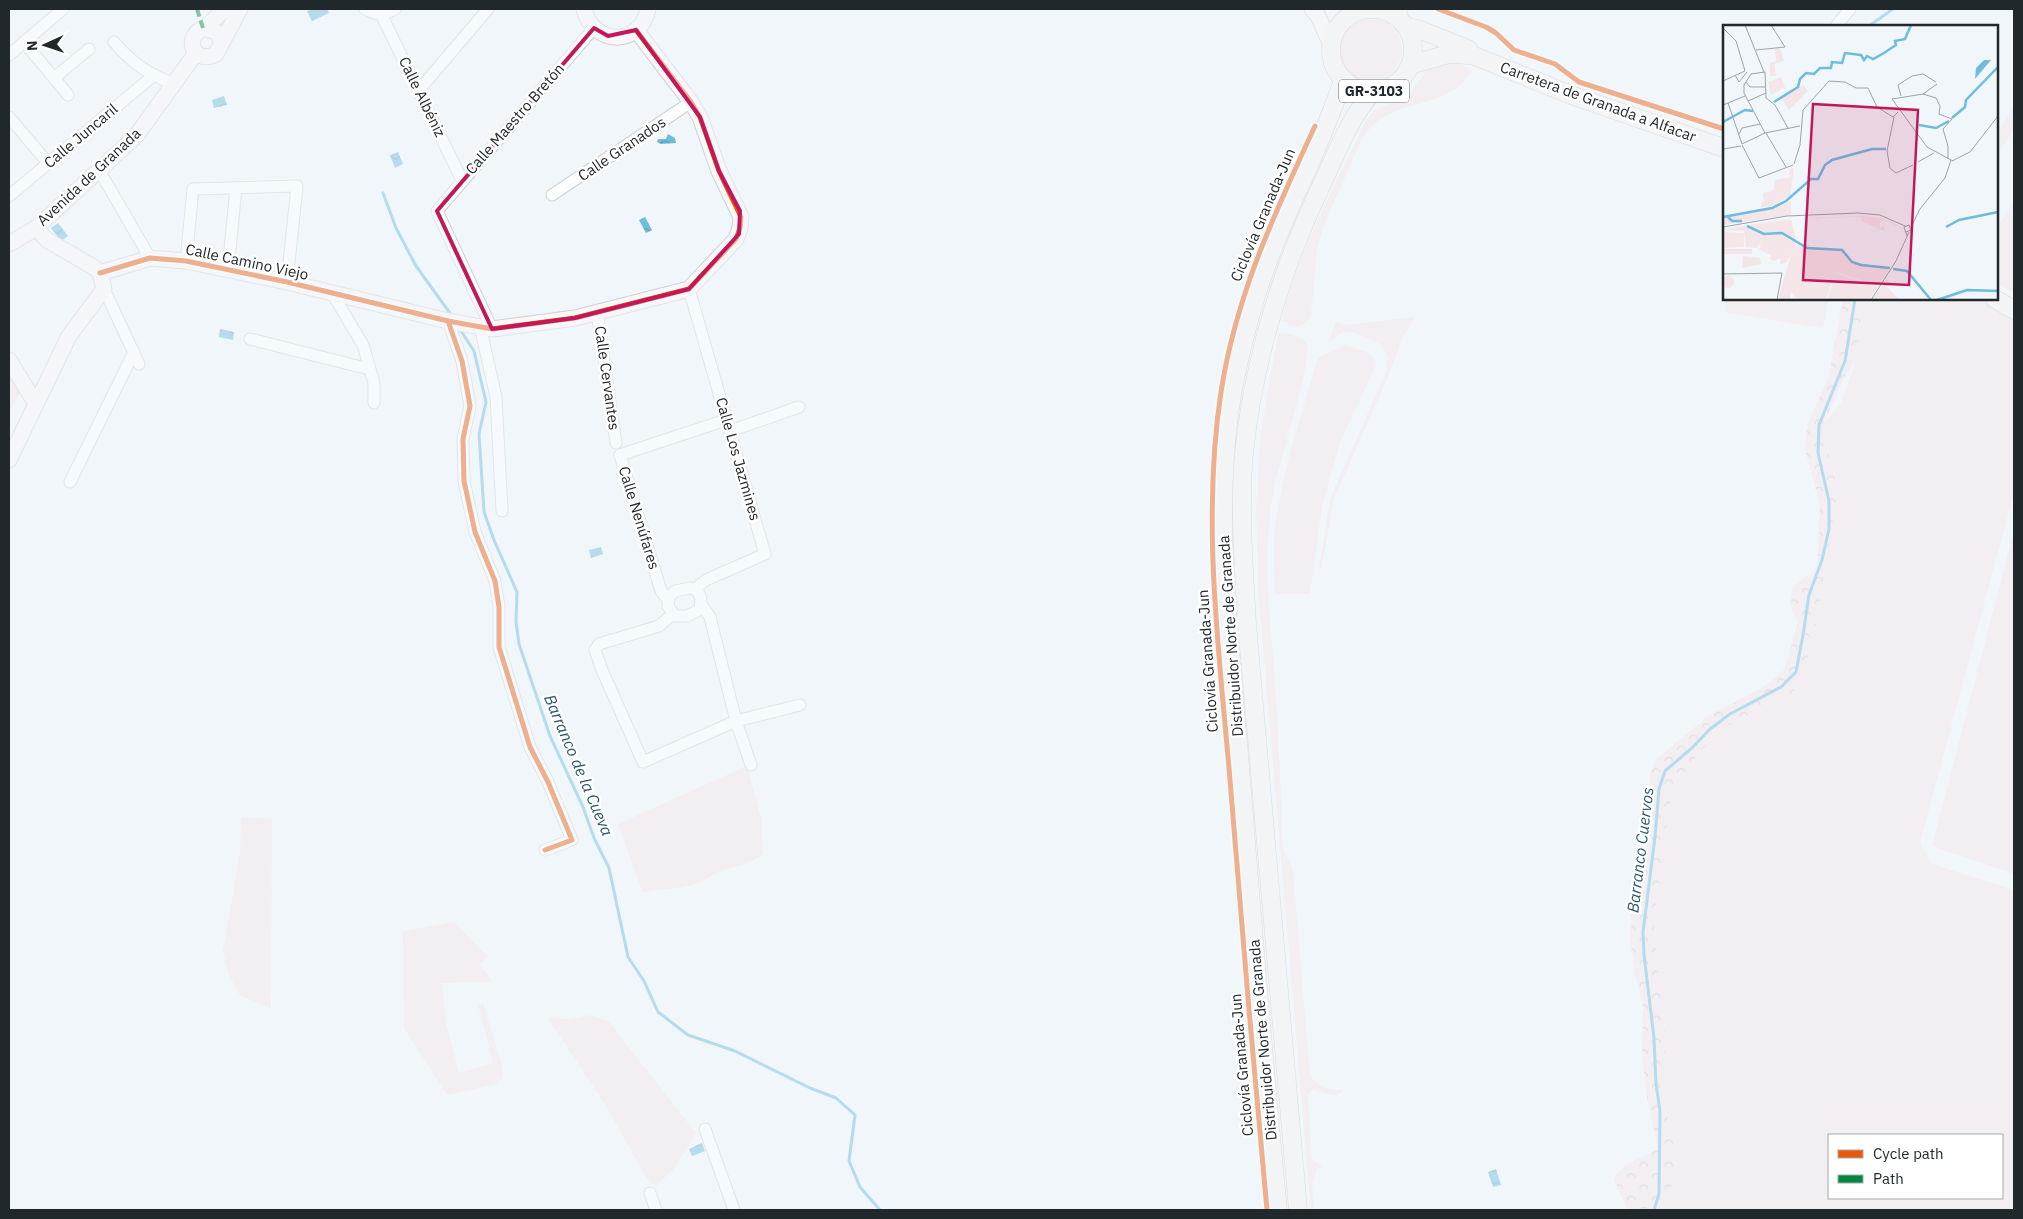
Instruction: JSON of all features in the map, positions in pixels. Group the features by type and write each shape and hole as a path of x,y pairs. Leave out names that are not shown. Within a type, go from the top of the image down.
{"main road":[{"name":"GR-3103","path":"1362,9 1381,10 1403,19 1412,39 1413,52 1410,65 1404,76 1396,84 1385,90 1362,91 1343,80 1335,70 1331,58 1331,45 1334,34 1340,24 1348,16 1362,9"},
{"name":"Carretera de Granada a Alfacar","path":"1403,19 1418,29 1468,50 1472,55"},
{"name":"Carretera de Granada a Alfacar","path":"1410,65 1448,54 1472,55 1571,95 1723,148"},
{"name":"Distribuidor Norte de Granada","path":"1278,1210 1228,630 1223,528 1226,449 1234,381 1251,310 1266,266 1325,131 1343,80"},
{"name":"Distribuidor Norte de Granada","path":"1298,1210 1247,624 1242,529 1244,454 1254,383 1284,271 1308,212 1353,118 1373,92"},
{"path":"1997,300 2014,310"}],"street":[{"path":"9,55 63,9"},
{"path":"226,9 205,28 199,30 192,40 192,46 196,53 203,57 210,57 219,51 221,42 240,9"},
{"path":"364,9 373,14 381,14 395,9"},
{"path":"419,90 488,9"},
{"path":"584,9 587,18 594,28 608,36 618,37 628,35 636,30 644,21 648,9"},
{"name":"GR-3103","path":"1312,9 1318,16 1331,45"},
{"path":"1837,25 1850,9"},
{"name":"Calle Albéniz","path":"381,14 462,180"},
{"path":"205,28 218,33 221,42"},
{"name":"Calle Maestro Bretón","path":"486,328 437,211 594,28"},
{"path":"636,30 691,102 700,117 719,171 740,211 741,222 738,234 732,244 689,289"},
{"path":"24,42 68,95"},
{"path":"114,42 128,58 153,76 174,84"},
{"path":"54,78 89,50"},
{"name":"Avenida de Granada","path":"9,244 36,228 136,136 196,53"},
{"name":"Calle Juncaril","path":"9,196 153,76"},
{"name":"Calle Granados","path":"552,195 691,102"},
{"path":"9,116 48,163"},
{"path":"99,170 150,258"},
{"path":"186,261 193,189 297,186 287,282"},
{"path":"228,270 236,188"},
{"path":"36,228 47,240 100,272 104,290 139,364"},
{"name":"Calle Camino Viejo","path":"100,272 150,258 186,261 287,282 448,321 486,328 575,318 689,289"},
{"name":"Calle Los Jazmines","path":"689,289 764,554 706,580 695,589"},
{"path":"9,460 69,336 104,290"},
{"path":"332,293 363,346 374,383 374,403"},
{"name":"Calle Cervantes","path":"598,312 616,443"},
{"path":"448,321 462,361 470,406 463,439 464,481 475,532 495,581 499,607 499,647 530,747 548,782 572,840 545,850"},
{"path":"486,328 496,397 502,510"},
{"path":"250,339 369,369"},
{"path":"70,482 134,352"},
{"path":"9,360 36,404"},
{"path":"728,426 799,407"},
{"name":"Calle Nenúfares","path":"668,600 661,591 620,455 728,426"},
{"path":"690,588 695,589 700,595 700,610 694,614 678,617 673,614 668,606 670,594 690,588"},
{"path":"701,604 710,617 736,721 750,765"},
{"path":"673,614 659,626 599,644 595,650 643,762 736,721 800,705"},
{"path":"705,1128 734,1210"},
{"path":"650,1193 656,1210"}],"highlighted area":[{"path":"594,28 608,36 636,30 700,117 719,171 740,211 739,234 689,289 575,318 492,329 437,211"}],"green space":[{"path":"1371,19 1388,24 1393,28 1397,33 1402,50 1397,67 1393,72 1388,76 1371,81 1354,76 1349,72 1345,67 1340,50 1345,33 1349,28 1354,24"},
{"path":"1445,63 1459,64 1472,70 1461,84 1448,94 1388,115 1374,124 1362,139 1324,225 1317,248 1311,315 1307,322 1299,326 1288,325 1288,322 1281,321 1308,243 1330,193 1367,119 1373,111 1410,93 1427,70"},
{"path":"2014,105 2014,130 2003,146 1998,158 1998,133"},
{"path":"2014,202 2014,293 1998,284 1998,226"},
{"path":"1726,300 1828,300 1823,328 1725,312"},
{"path":"1843,300 1863,300 1857,357 1841,384 1824,423 1824,440 1834,467 1837,502 1812,647 1793,692 1721,729 1693,760 1672,789 1654,924 1666,1040 1663,1100 1678,1156 1666,1210 1627,1210 1614,1179 1622,1168 1658,1149 1647,1097 1642,1054 1643,1007 1635,974 1630,938 1632,896 1647,846 1651,806 1649,776 1655,760 1708,716 1765,686 1784,670 1798,623 1790,606 1793,587 1817,567 1820,505 1805,450 1807,425 1828,379"},
{"path":"1863,300 1983,300 2014,319 2014,492 1920,843 1932,864 2014,890 2014,1210 1666,1210 1678,1156 1663,1100 1666,1040 1654,924 1672,789 1693,760 1721,729 1793,692 1812,647 1837,502 1834,467 1824,440 1824,423 1841,403 1857,357"},
{"path":"1415,317 1402,339 1388,377 1333,501 1325,550 1318,578 1330,499 1386,372 1388,357 1382,345 1355,333 1343,332 1328,342 1336,322 1348,325"},
{"path":"1278,333 1284,335 1286,333 1302,338 1306,342 1307,351 1301,388 1274,489 1268,534 1269,602 1278,734 1282,840 1284,852 1293,869 1310,1076 1325,1088 1343,1090 1336,1096 1312,1090 1308,1095 1311,1158 1323,1167 1317,1168 1312,1188 1314,1210 1311,1210 1258,587 1256,507 1261,432"},
{"path":"1345,345 1369,353 1377,363 1340,442 1322,506 1310,594 1275,594 1275,530 1279,500 1294,439 1318,358"},
{"path":"9,374 20,391 9,412"},
{"path":"2014,531 2014,874 1932,846"},
{"path":"747,766 761,818 763,854 748,863 719,872 694,885 643,893 618,824"},
{"path":"241,817 272,819 271,1009 240,995 229,975 223,951 240,853"},
{"path":"454,922 487,956 480,965 493,982 442,983 446,1023 459,1073 493,1063 478,1004 483,1003 503,1068 502,1078 496,1084 447,1095 404,1028 403,931"},
{"path":"591,1015 608,1021 696,1133 673,1170 655,1186 646,1177 605,1104 548,1018 568,1019"}],"water":[{"path":"327,9 329,13 312,21 307,11"},
{"path":"224,96 227,105 214,108 212,100"},
{"path":"668,134 675,138 676,143 661,144 657,142 658,139 666,139"},
{"path":"398,152 403,164 395,168 390,155"},
{"path":"645,217 652,230 646,233 639,220"},
{"path":"58,223 68,236 61,241 51,228"},
{"path":"220,329 234,332 233,340 219,337"},
{"path":"601,547 603,554 591,558 589,550"},
{"path":"702,1143 705,1151 692,1156 689,1149"},
{"path":"1496,1169 1501,1185 1493,1187 1488,1172"}],"waterway":[{"name":"Barranco Cuervos","path":"1870,25 1893,9"},
{"name":"Barranco de la Cueva","path":"383,193 396,228 416,266 452,316"},
{"name":"Barranco Cuervos","path":"1654,1210 1659,1194 1660,1111 1643,932 1659,789 1665,771 1693,747 1710,729 1730,714 1781,687 1796,672 1809,595 1822,560 1829,529 1829,501 1818,453 1819,425 1845,361 1855,300"},
{"name":"Barranco de la Cueva","path":"459,328 474,351 486,402 479,434 484,512 517,592 516,622 519,644 550,736 609,868 628,957 644,981 658,1012 688,1035 735,1051 810,1088 836,1098 855,1115 849,1161 860,1187 880,1210"}],"marked path":[{"path":"197,9 203,28"}],"cycle path":[{"path":"1438,9 1486,27 1496,33 1514,50 1555,64 1579,82 1723,129"},
{"path":"100,273 150,258 186,261 287,282 448,321 492,329 575,318 689,289 736,239 741,217 719,171 700,117 691,102 636,30"},
{"name":"Ciclovía Granada-Jun","path":"1267,1210 1217,627 1212,533 1215,439 1221,392 1236,322 1258,256 1315,126"},
{"path":"448,321 462,361 470,406 463,439 464,481 475,532 495,581 499,607 499,647 530,747 548,782 572,840 545,850"}]}
